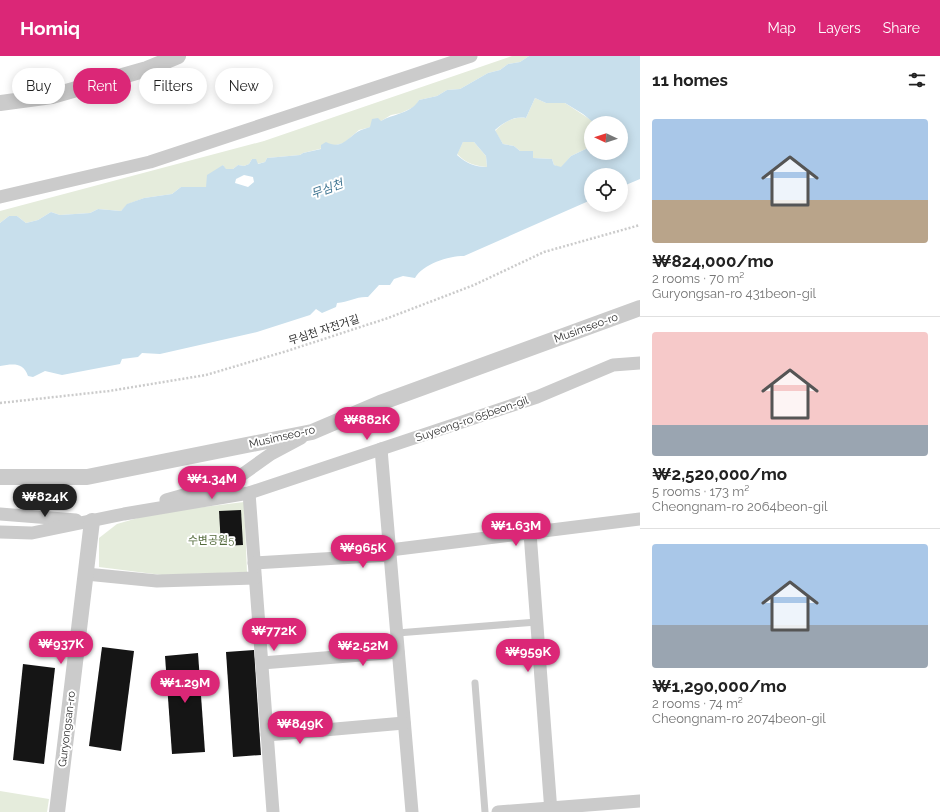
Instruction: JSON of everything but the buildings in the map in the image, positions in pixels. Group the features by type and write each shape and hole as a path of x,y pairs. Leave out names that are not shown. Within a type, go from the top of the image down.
{"street":[{"path":"0,103 52,96 147,69 178,56"},
{"path":"0,198 150,162 470,56"},
{"name":"Musimseo-ro","path":"0,477 87,477 312,432 380,403 640,308"},
{"name":"Suyeong-ro 65beon-gil","path":"92,522 124,514 249,493 537,397 613,365 640,363"},
{"path":"0,532 32,533 92,522 234,481 271,454 312,432"},
{"path":"381,450 412,812"},
{"path":"249,493 274,812"},
{"path":"0,514 92,522"},
{"path":"254,563 390,553 640,519"},
{"name":"Guryongsan-ro","path":"57,812 92,522"},
{"path":"530,533 551,810"},
{"path":"86,574 157,581 255,578"},
{"path":"262,663 398,652"},
{"path":"268,735 404,723"},
{"path":"498,812 551,810 640,801"}],"lane":[{"path":"397,633 537,622"},
{"path":"475,683 485,812"}],"path":[{"name":"무심천 자전거길","path":"0,403 110,391 206,375 287,351 388,318 474,285 544,252 640,224"}],"green space":[{"path":"512,56 529,56 520,62 508,64 500,70 488,73 460,89 447,90 437,96 419,100 416,106 401,113 391,115 371,127 359,130 344,143 300,155 267,158 265,162 257,164 252,159 249,164 244,166 238,165 233,169 226,170 223,165 206,187 181,187 172,194 144,198 128,204 121,211 98,209 90,213 60,215 51,212 38,220 26,223 17,216 9,216 0,223 0,211 264,141"},
{"path":"535,98 546,103 565,103 585,116 584,150 571,156 561,168 554,165 552,159 533,158 533,151 520,151 514,146 503,144 495,131 509,120 526,118"},
{"path":"463,142 474,142 486,156 487,167 470,164 457,154"},
{"name":"수변공원5","path":"244,502 247,572 162,575 99,567 99,538 117,524 155,513"},
{"path":"0,791 49,799 47,812 0,812"}],"water":[{"name":"무심천","path":"529,56 640,56 640,179 628,184 628,168 584,168 584,203 464,256 451,257 436,262 424,269 415,278 403,276 394,279 390,285 379,285 368,297 360,297 337,303 336,307 322,313 316,309 310,315 257,332 160,354 142,353 138,357 122,359 120,364 62,375 45,371 33,377 28,376 23,368 17,365 0,366 0,223 9,216 17,216 26,223 38,220 51,212 60,215 90,213 98,209 121,211 127,204 144,198 172,194 181,187 206,187 207,175 223,165 226,169 233,169 238,165 244,166 249,164 252,159 256,159 258,164 265,162 267,158 300,155 321,149 321,145 326,142 337,145 357,132 370,127 372,119 378,118 381,121 407,111 419,100 437,96 447,90 460,89 488,73 500,70 508,64 520,62","holes":["535,98 546,103 565,103 585,116 628,116 628,160 584,160 584,150 571,156 561,167 554,165 552,159 533,158 533,151 520,151 514,146 503,144 495,130 509,120 526,118","463,142 474,142 486,156 487,167 470,164 457,155","244,175 253,177 254,182 248,187 235,183 236,179"]}]}
